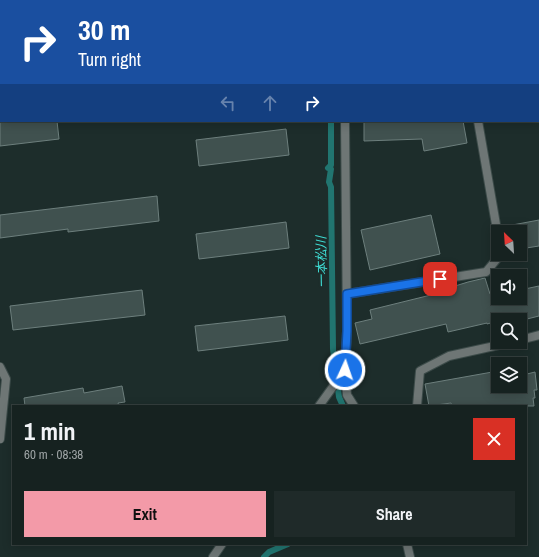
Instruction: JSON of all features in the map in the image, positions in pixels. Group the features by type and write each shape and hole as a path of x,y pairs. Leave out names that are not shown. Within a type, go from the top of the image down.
{"street":[{"path":"345,122 347,331 344,372 347,395 353,405"},
{"path":"478,122 496,225"},
{"path":"347,294 486,272 495,261"},
{"path":"527,338 539,335"},
{"path":"417,405 420,371 449,356 491,347"},
{"path":"0,367 6,379 0,439"},
{"path":"320,405 344,372"},
{"path":"213,557 221,545"},
{"path":"407,545 410,557"}],"building":[{"path":"0,122 57,122 59,139 0,146"},
{"path":"364,122 463,122 467,143 424,151 422,139 364,141"},
{"path":"286,129 289,155 199,166 196,140"},
{"path":"157,196 159,221 68,232 68,229 0,238 0,215"},
{"path":"431,215 440,254 370,270 361,230"},
{"path":"539,220 539,246 527,248 527,225 512,225"},
{"path":"286,222 289,248 199,259 196,234"},
{"path":"485,278 491,294 491,305 527,305 527,289 539,286 539,316 527,319 527,313 491,313 491,323 487,324 448,332 446,324 360,344 355,323 372,319 370,310 439,293 439,291"},
{"path":"142,290 145,315 13,330 10,306"},
{"path":"285,316 288,340 198,351 195,326"},
{"path":"491,372 491,393 527,393 527,374 535,372 537,390 534,390 534,406 452,405 451,403 429,405 425,384"},
{"path":"122,386 125,402 118,403 119,405 25,405 24,398 83,388 84,393"}],"waterway":[{"name":"一本松川","path":"331,122 331,165 328,168 331,169 329,182 331,187 333,349 339,397 343,405"},
{"name":"一本松川","path":"264,557 269,552 286,545"}],"route":[{"path":"345,370 347,294 440,279"}]}
